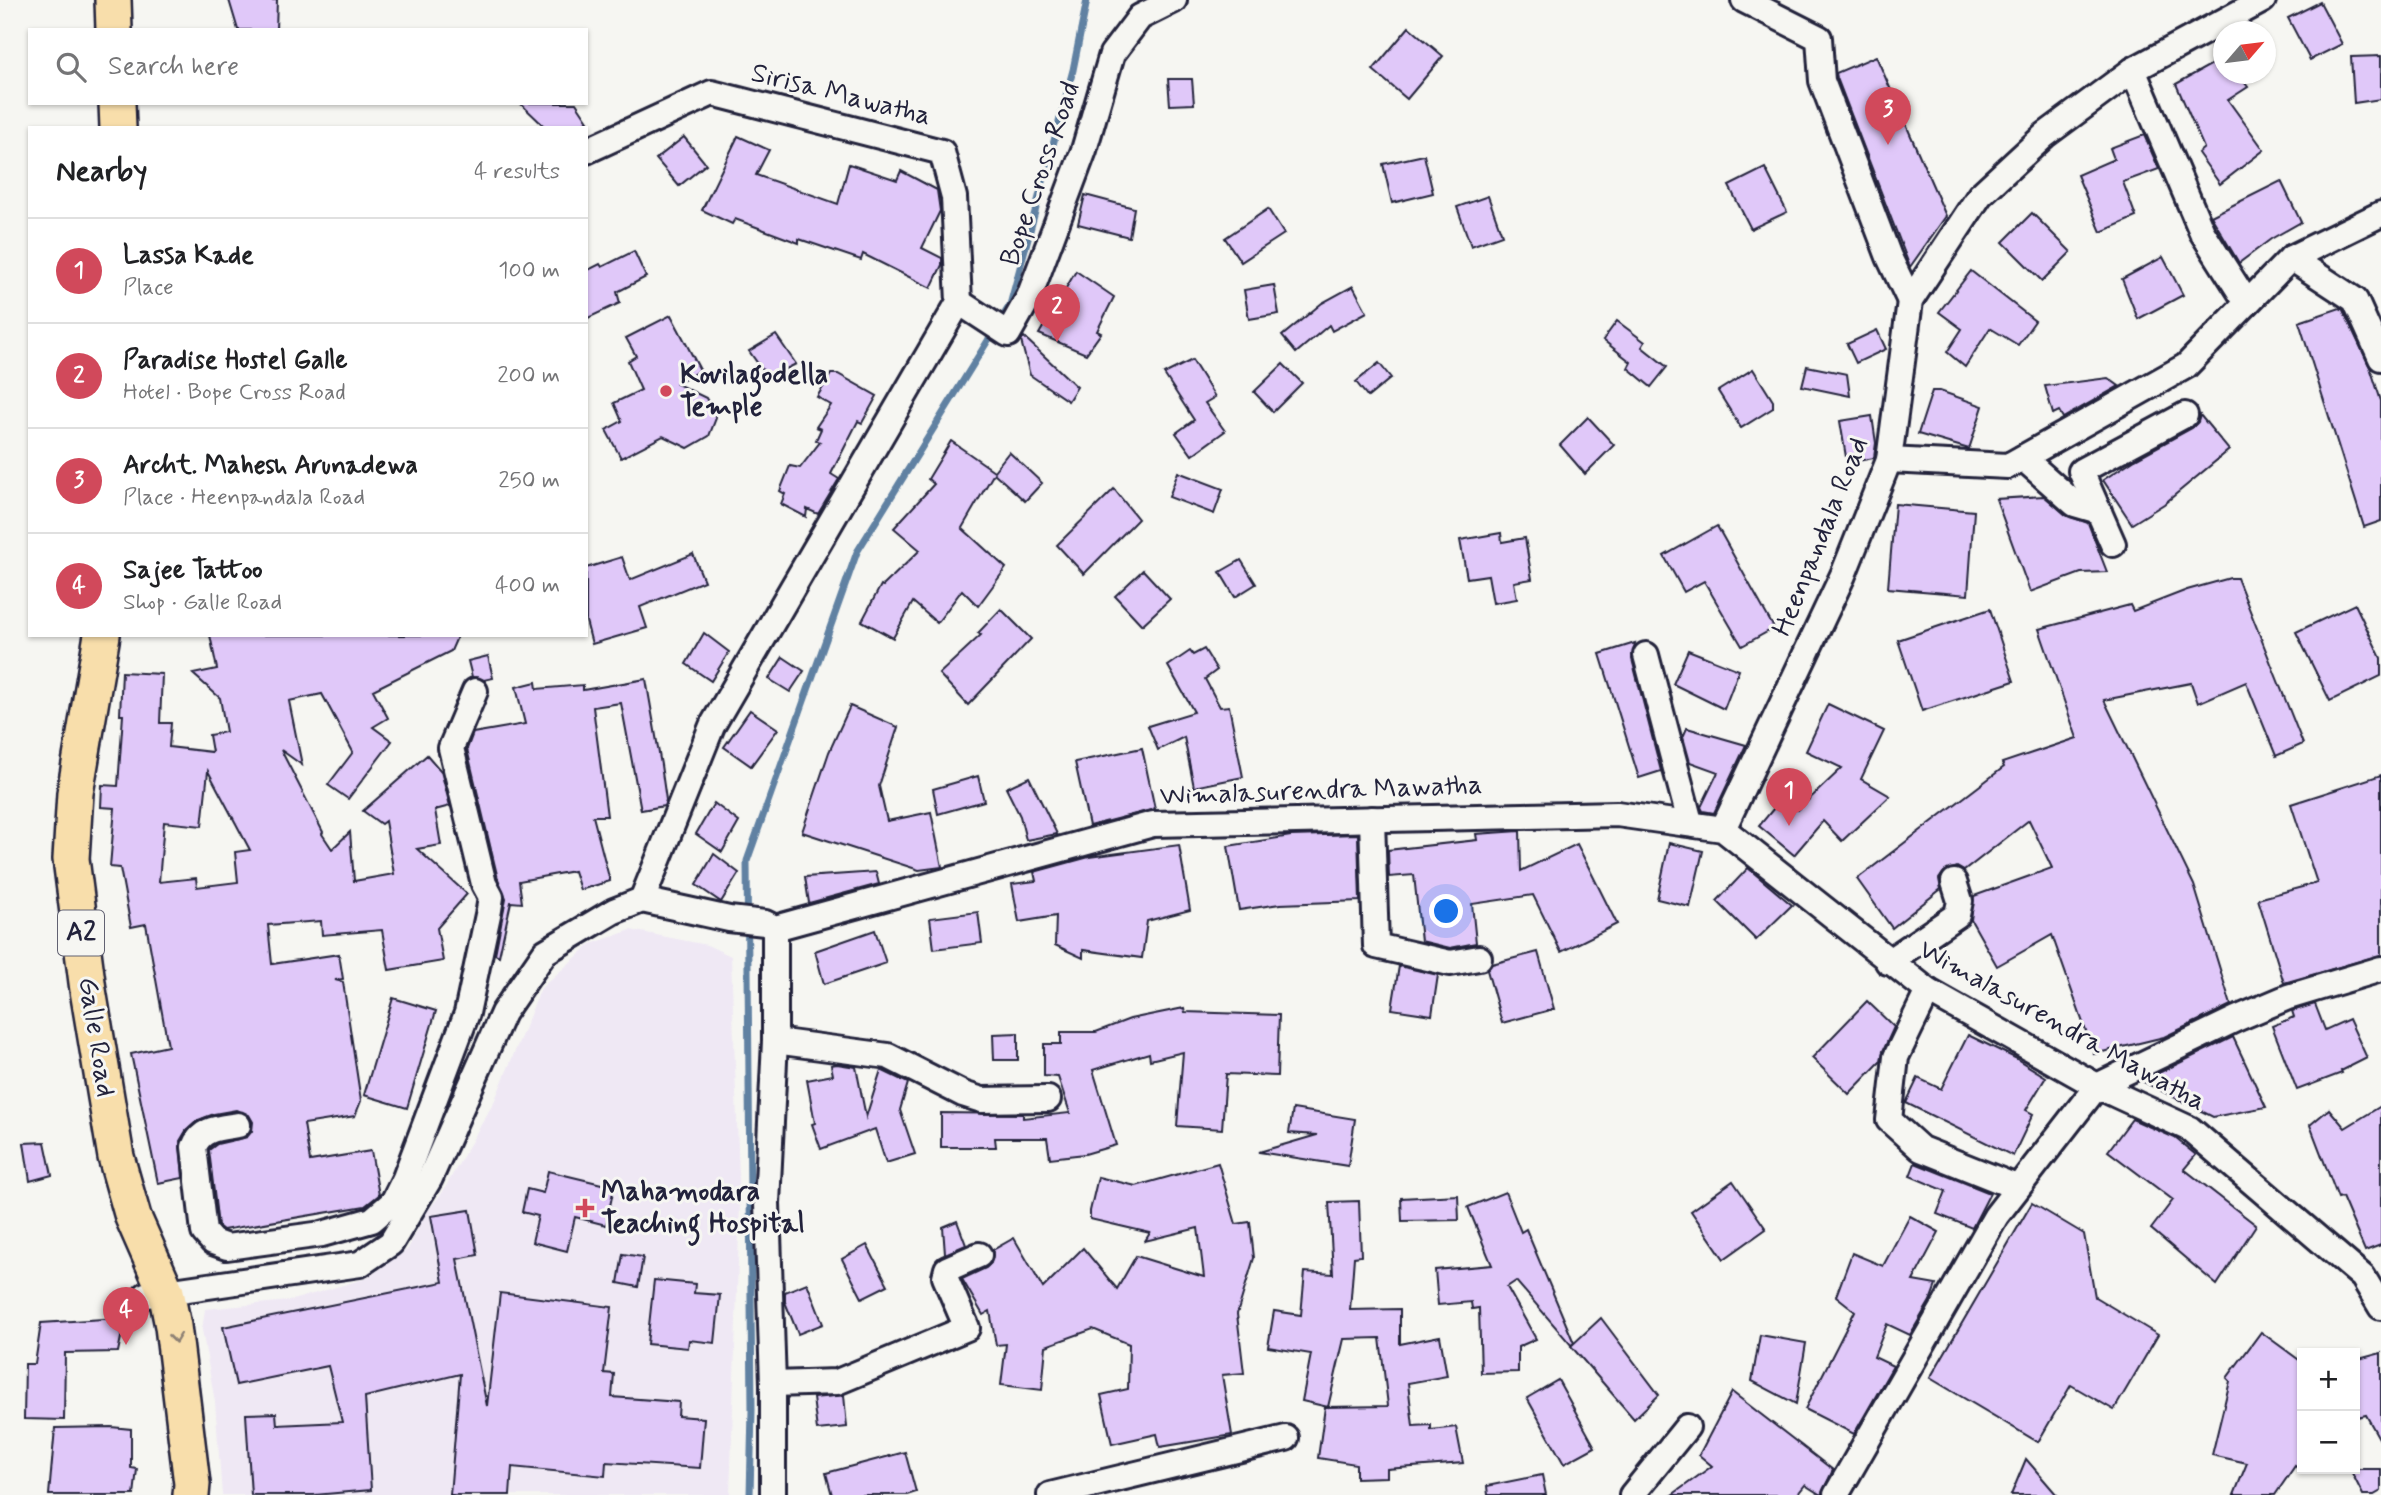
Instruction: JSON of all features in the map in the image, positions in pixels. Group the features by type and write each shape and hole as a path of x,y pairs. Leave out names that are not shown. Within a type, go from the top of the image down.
{"highway":[{"path":"113,0 114,28"},
{"path":"117,105 118,126"},
{"name":"Galle Road","path":"102,637 75,793 71,859 88,990 116,1157 156,1293 173,1326 192,1484 191,1495"},
{"name":"Galle Road","path":"156,1293 170,1495"}],"street":[{"name":"Bope Cross Road","path":"959,302 1008,334 1029,297 1080,162 1112,54 1140,17 1174,0"},
{"path":"1744,0 1819,38 1822,81 1889,257 1910,301"},
{"name":"Heenpandala Road","path":"1723,829 1843,575 1889,460 1910,301 1980,195 2045,135 2133,70 2263,0"},
{"path":"2133,70 2202,232 2247,303"},
{"name":"Sirisa Mawatha","path":"588,150 712,93 942,152 954,197 959,302"},
{"path":"1889,460 2008,466 2186,366 2291,258 2381,214"},
{"path":"2291,258 2355,300 2381,358"},
{"path":"156,1293 360,1264 391,1243 429,1178 503,1013 545,952 614,911 642,900 712,726 959,302"},
{"path":"2113,544 2081,471 2185,415"},
{"path":"2023,458 2075,504 2099,511"},
{"path":"1646,656 1690,822"},
{"path":"238,1125 208,1130 197,1138 194,1147 204,1232 213,1242 227,1247 322,1234 372,1220 393,1202 405,1178 467,1013 491,897 484,884 451,748 475,691"},
{"name":"Wimalasurendra Mawatha","path":"642,900 770,925 1153,824 1617,814 1690,822 1723,829 1928,991 2096,1086 2190,1129 2363,1277 2381,1307"},
{"path":"1372,819 1376,946 1450,963 1479,958"},
{"path":"1888,962 1957,915 1960,901 1954,882"},
{"path":"770,925 775,1041 767,1203 773,1384 773,1495"},
{"path":"1836,1495 1996,1216 2096,1086 2288,997 2381,969"},
{"path":"1928,991 1896,1057 1889,1120 1921,1149 2016,1187"},
{"path":"775,1041 887,1056 964,1094 982,1100 1048,1099"},
{"path":"322,1234 323,1269"},
{"path":"773,1384 837,1381 967,1328 945,1277 947,1269 979,1255"},
{"path":"1632,1495 1687,1427"},
{"path":"1049,1495 1286,1437"}],"shaded area":[{"name":"Mahamodara Teaching Hospital","path":"631,930 707,945 731,956 740,1203 730,1495 222,1495 215,1402 202,1330 205,1309 289,1301 367,1278 408,1249 425,1214 442,1193 494,1102 541,988 591,944"}],"building":[{"path":"229,0 277,0 276,28 237,28"},
{"path":"2320,2 2342,44 2310,60 2288,18"},
{"path":"1409,27 1443,56 1407,99 1373,70"},
{"path":"1876,56 1946,216 1910,267 1836,73"},
{"path":"2381,56 2381,99 2354,103 2351,57"},
{"path":"2213,64 2213,84 2246,84 2248,87 2228,100 2264,150 2220,184 2198,153 2204,148 2176,84"},
{"path":"1168,79 1192,79 1194,104 1170,105"},
{"path":"522,105 577,105 588,121 577,126 544,126"},
{"path":"2144,135 2159,169 2123,182 2136,217 2101,232 2077,175 2114,159 2110,148"},
{"path":"738,136 769,150 756,175 838,204 849,164 897,180 901,171 937,190 940,211 922,248 942,258 942,265 931,288 863,254 861,260 799,239 799,243 735,219 732,224 702,210"},
{"path":"684,137 706,164 679,186 656,159"},
{"path":"1424,155 1433,193 1392,203 1383,164"},
{"path":"1765,168 1787,212 1751,229 1729,186"},
{"path":"2281,181 2301,222 2271,239 2239,263 2211,216"},
{"path":"1085,195 1134,208 1129,237 1078,224"},
{"path":"1488,196 1502,235 1471,246 1457,207"},
{"path":"1268,209 1284,234 1241,262 1225,238"},
{"path":"2032,213 2071,252 2042,281 2003,242"},
{"path":"634,251 646,277 617,292 620,303 588,318 588,270 600,264 602,267"},
{"path":"2163,257 2183,295 2138,319 2122,279"},
{"path":"1076,271 1114,297 1097,331 1101,333 1086,354 1039,334"},
{"path":"1971,271 2035,321 2018,345 1990,328 1965,367 1947,352 1962,329 1939,312"},
{"path":"1274,285 1279,314 1249,319 1244,290"},
{"path":"1353,286 1367,312 1332,331 1329,325 1296,353 1282,336 1322,303"},
{"path":"2340,308 2370,367 2381,401 2381,521 2364,527 2299,322"},
{"path":"671,315 700,370 677,384 706,398 716,418 709,436 688,448 663,436 621,458 606,430 622,421 614,403 641,390 628,361 636,356 626,338"},
{"path":"1617,321 1645,342 1642,347 1667,367 1651,387 1628,368 1631,362 1603,340"},
{"path":"1877,330 1886,349 1856,363 1847,344"},
{"path":"776,335 796,364 768,378 749,351"},
{"path":"1024,337 1077,387 1068,401 1030,375 1021,341"},
{"path":"1192,360 1215,397 1205,403 1225,431 1192,455 1176,433 1194,420 1164,374"},
{"path":"1379,363 1391,378 1368,397 1356,382"},
{"path":"1283,364 1302,383 1273,412 1254,392"},
{"path":"1807,366 1847,374 1850,396 1802,386"},
{"path":"1753,369 1773,401 1773,408 1741,428 1718,391"},
{"path":"831,374 838,374 877,396 862,423 858,421 831,474 839,479 818,514 807,509 806,517 781,504 785,494 780,491 790,466 800,468 820,442 816,440 821,429 816,427 831,405 817,397"},
{"path":"2108,378 2119,386 2063,418 2059,411 2053,414 2045,386"},
{"path":"1932,391 1940,391 1983,406 1969,449 1918,434"},
{"path":"2200,415 2229,450 2164,504 2132,524 2103,480 2192,428"},
{"path":"1872,416 1876,443 1874,458 1847,463 1840,421"},
{"path":"1588,417 1614,445 1585,474 1560,445"},
{"path":"951,441 994,471 1009,452 1042,483 1025,501 994,473 962,528 1006,568 978,606 962,590 937,623 913,602 893,638 862,621 881,585 920,550 894,528 934,484 928,479"},
{"path":"1178,472 1223,489 1214,514 1169,497"},
{"path":"1114,489 1138,519 1084,574 1057,545"},
{"path":"2044,496 2066,515 2088,523 2107,572 2081,573 2030,592 1996,499"},
{"path":"1895,504 1974,511 1968,595 1888,588"},
{"path":"1717,526 1774,628 1742,646 1704,581 1684,592 1664,556"},
{"path":"1501,533 1502,542 1525,538 1532,579 1514,582 1517,599 1493,603 1488,575 1467,578 1460,540"},
{"path":"693,554 704,581 640,607 647,628 592,644 588,629 588,567 622,557 630,580"},
{"path":"1241,560 1256,584 1235,597 1220,572"},
{"path":"1143,570 1170,599 1142,625 1115,596"},
{"path":"2237,578 2303,744 2276,756 2246,682 2198,703 2191,683 2104,700 2194,885 2231,1005 2164,1037 2094,1054 2052,935 1997,966 1971,920 1974,896 2052,868 2029,820 1964,871 1957,867 1944,872 1939,879 1941,889 1892,928 1857,879 2004,767 2002,763 2077,738 2039,629 2130,605 2133,611 2187,590"},
{"path":"2355,604 2381,658 2381,676 2330,701 2296,632"},
{"path":"1001,609 1031,639 968,705 939,674 981,635 978,633"},
{"path":"1990,609 2014,681 1922,711 1898,640"},
{"path":"704,633 729,652 711,681 686,664"},
{"path":"210,637 457,637 451,651 373,690 388,718 373,727 392,741 348,799 328,785 353,752 322,694 289,701 302,765 281,750 332,849 350,832 354,881 394,874 385,821 381,824 363,811 427,755 441,771 450,806 435,810 441,845 417,849 467,894 437,928 443,961 389,970 382,930 322,935 321,921 268,925 272,964 339,954 343,979 335,980 343,982 361,1101 355,1116 304,1124 310,1161 371,1151 379,1195 365,1206 223,1230 218,1226 209,1150 217,1144 247,1137 252,1131 253,1122 249,1115 236,1110 198,1120 186,1131 180,1141 183,1178 158,1183 131,1054 168,1046 146,924 131,927 120,868 110,867 115,808 101,807 102,785 118,786 123,715 120,715 122,672 162,674 160,723 171,723 169,747 212,752 209,735 226,732 220,698 193,674 217,669","holes":["208,771 250,850 235,852 238,882 197,887 196,878 159,882 164,822 202,826"]},
{"path":"1635,643 1632,659 1661,771 1639,778 1600,654"},
{"path":"1204,649 1217,670 1205,679 1220,707 1229,706 1243,777 1194,787 1184,737 1158,750 1148,726 1194,712 1168,666 1190,651 1193,655"},
{"path":"1688,650 1739,670 1724,709 1673,684"},
{"path":"488,656 493,678 484,680 472,677 468,661"},
{"path":"783,657 804,671 790,692 769,679"},
{"path":"646,679 666,800 664,806 641,810 621,703 593,707 607,816 593,816 610,881 580,890 574,871 519,881 522,903 511,902 499,956 495,954 506,898 498,879 467,749 473,733 525,724 516,687 536,682 537,689 583,685 583,690"},
{"path":"1828,704 1884,731 1861,779 1890,796 1842,841 1823,821 1794,855 1759,826 1783,797 1798,810 1842,768 1806,751"},
{"path":"850,706 898,727 879,786 887,821 931,812 942,867 919,870 802,832 829,752"},
{"path":"750,710 778,729 751,766 724,747"},
{"path":"1687,728 1746,745 1714,813 1703,811 1701,807 1718,772 1690,762 1683,737"},
{"path":"1142,748 1155,809 1089,826 1075,762"},
{"path":"2381,775 2381,955 2284,983 2258,899 2317,883 2291,804"},
{"path":"978,776 984,801 938,814 933,789"},
{"path":"1029,777 1057,834 1026,840 1020,816 1006,788"},
{"path":"714,803 739,822 722,852 696,834"},
{"path":"1520,831 1521,871 1577,844 1617,924 1561,952 1533,895 1472,904 1476,943 1450,948 1421,941 1414,875 1389,877 1388,850 1477,840 1476,834"},
{"path":"1358,834 1360,901 1280,904 1239,910 1228,846 1291,836"},
{"path":"1669,843 1703,851 1690,907 1657,899"},
{"path":"1179,845 1190,910 1147,921 1142,958 1083,950 1083,958 1055,945 1056,916 1019,922 1012,884 1036,881 1034,872 1089,857"},
{"path":"714,854 739,873 721,902 696,885"},
{"path":"1748,868 1792,905 1756,940 1717,901"},
{"path":"876,872 879,884 809,903 805,877"},
{"path":"978,912 982,943 934,949 930,918"},
{"path":"875,930 886,963 824,984 815,951"},
{"path":"1538,952 1554,1009 1502,1023 1487,970 1492,964"},
{"path":"1399,966 1438,975 1432,1015 1392,1009"},
{"path":"393,998 436,1011 407,1108 364,1095"},
{"path":"1867,1001 1894,1027 1881,1061 1849,1094 1812,1058"},
{"path":"2315,1004 2325,1030 2349,1019 2367,1058 2341,1071 2342,1073 2297,1090 2272,1026 2294,1017 2292,1011"},
{"path":"1184,1008 1185,1012 1279,1015 1277,1076 1226,1074 1222,1129 1177,1126 1183,1052 1150,1060 1149,1053 1093,1070 1116,1145 1085,1154 1050,1158 1047,1138 995,1138 996,1147 941,1147 941,1113 1023,1114 1023,1118 1070,1113 1058,1077 1044,1076 1044,1044 1061,1044 1061,1032 1096,1032 1130,1019"},
{"path":"1018,1033 1018,1060 994,1060 993,1034"},
{"path":"1968,1035 2046,1077 2026,1110 2033,1114 2013,1156 1906,1103 1918,1078 1941,1089"},
{"path":"2233,1037 2266,1107 2213,1117 2142,1081"},
{"path":"831,1065 856,1067 866,1117 881,1070 908,1083 900,1110 915,1154 886,1163 875,1129 821,1149 812,1124 815,1123 807,1080 833,1075"},
{"path":"2381,1106 2381,1245 2365,1251 2342,1197 2338,1198 2310,1125 2329,1109 2345,1128"},
{"path":"1293,1109 1355,1119 1348,1166 1259,1152 1317,1135 1289,1133"},
{"path":"2132,1119 2175,1138 2196,1155 2184,1169 2256,1225 2217,1285 2151,1229 2173,1200 2108,1151"},
{"path":"45,1142 52,1175 30,1181 24,1143"},
{"path":"1218,1163 1236,1224 1250,1222 1254,1258 1237,1314 1244,1373 1222,1375 1232,1435 1160,1447 1157,1434 1112,1444 1101,1395 1128,1389 1129,1344 1093,1329 1046,1346 1042,1390 1001,1385 1006,1344 996,1345 990,1311 983,1315 962,1279 986,1268 991,1263 993,1250 1014,1238 1043,1288 1083,1248 1117,1289 1136,1256 1204,1277 1198,1228 1145,1241 1150,1233 1090,1219 1090,1211 1098,1177 1136,1186"},
{"path":"1915,1163 1990,1193 1972,1228 1937,1214 1946,1191 1910,1176"},
{"path":"548,1171 614,1187 606,1225 575,1217 567,1251 532,1242 538,1216 522,1212 527,1189 543,1193"},
{"path":"1733,1181 1766,1229 1724,1259 1691,1211"},
{"path":"1505,1192 1521,1232 1526,1229 1574,1343 1571,1345 1516,1281 1507,1287 1536,1339 1518,1347 1518,1372 1481,1373 1479,1308 1472,1309 1471,1302 1438,1305 1435,1270 1492,1265 1468,1207"},
{"path":"1458,1195 1459,1220 1402,1221 1401,1198"},
{"path":"1359,1201 1361,1256 1354,1257 1350,1310 1400,1309 1400,1344 1440,1336 1447,1376 1408,1383 1413,1426 1431,1425 1431,1430 1456,1427 1463,1463 1387,1469 1387,1477 1356,1478 1356,1464 1318,1458 1325,1407 1328,1407 1302,1401 1311,1354 1268,1347 1274,1311 1301,1315 1305,1272 1333,1274 1329,1202","holes":["1380,1338 1388,1406 1328,1407 1344,1339"]},
{"path":"2032,1203 2084,1234 2095,1297 2158,1335 2114,1410 2071,1385 2038,1442 1930,1378"},
{"path":"470,1210 478,1255 457,1259 487,1406 500,1293 612,1307 604,1373 614,1374 612,1397 679,1402 678,1416 704,1418 700,1468 606,1462 605,1476 512,1467 510,1495 450,1495 460,1374 365,1397 371,1490 314,1495 251,1495 246,1414 276,1413 277,1425 342,1422 328,1366 236,1385 223,1327 443,1282 431,1216"},
{"path":"1910,1216 1939,1232 1913,1281 1936,1285 1910,1335 1887,1324 1874,1357 1893,1366 1854,1434 1805,1409 1855,1311 1836,1296 1852,1253 1883,1266"},
{"path":"957,1221 966,1245 945,1254 943,1227"},
{"path":"867,1245 888,1285 862,1298 842,1259"},
{"path":"623,1254 643,1257 638,1287 618,1283"},
{"path":"654,1280 695,1284 694,1293 720,1295 715,1343 689,1340 688,1348 647,1344"},
{"path":"807,1283 823,1324 798,1334 785,1302 785,1292"},
{"path":"119,1318 123,1328 118,1352 65,1353 64,1420 24,1419 25,1364 35,1364 41,1323"},
{"path":"1601,1318 1659,1395 1634,1419 1571,1346"},
{"path":"2261,1332 2297,1358 2297,1467 2295,1466 2275,1495 2234,1495 2247,1463 2212,1455 2230,1381 2227,1378"},
{"path":"1760,1335 1806,1343 1796,1404 1752,1381"},
{"path":"2381,1353 2381,1442 2366,1415 2360,1416 2360,1359"},
{"path":"1558,1380 1595,1447 1564,1464 1527,1398"},
{"path":"1732,1392 1833,1470 1821,1495 1805,1485 1797,1495 1672,1495 1712,1466 1699,1455"},
{"path":"844,1395 847,1427 817,1430 813,1398"},
{"path":"55,1428 131,1429 131,1468 137,1469 134,1495 49,1495"},
{"path":"905,1452 916,1492 907,1495 832,1495 826,1473"},
{"path":"2026,1459 2057,1495 2011,1495"},
{"path":"2360,1469 2381,1469 2381,1491 2374,1495 2363,1495 2352,1474 2360,1474"},
{"path":"1542,1475 1546,1495 1488,1495 1487,1486"}],"waterway":[{"path":"750,1495 752,1410 747,861 857,552 1010,305 1073,70 1087,0"}],"place":[{"name":"Archt. Mahesh Arunadewa","path":"1888,145"},
{"name":"Paradise Hostel Galle","path":"1057,342"},
{"name":"Kovilagodella Temple","path":"666,391"},
{"name":"Lassa Kade","path":"1789,826"},
{"name":"Mahamodara Teaching Hospital","path":"585,1208"},
{"name":"Sajee Tattoo","path":"126,1345"}]}
